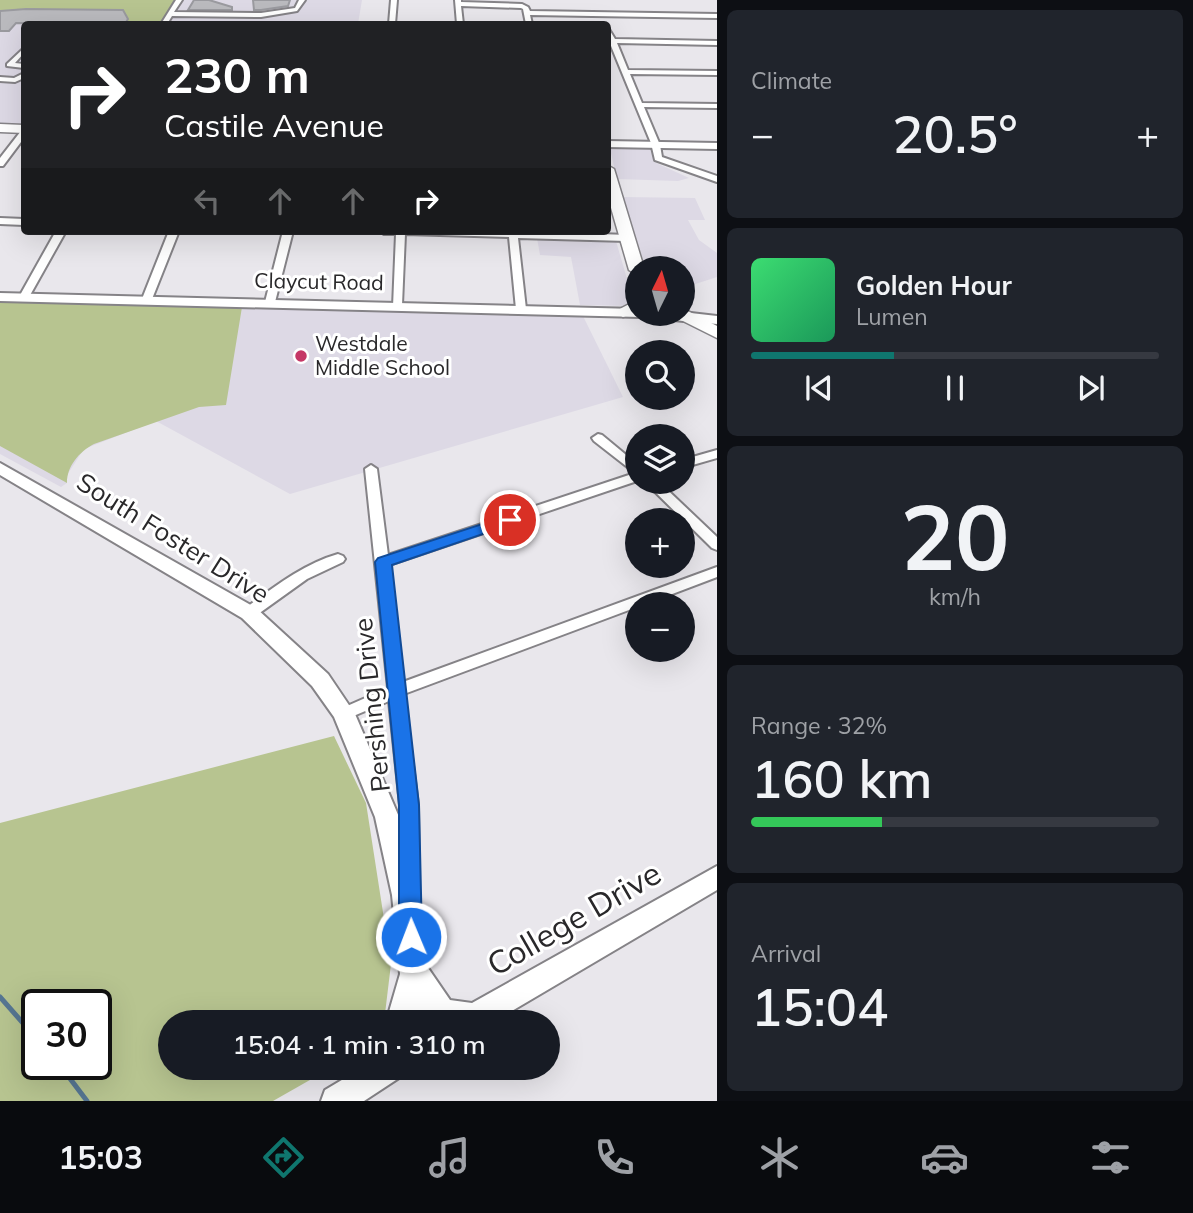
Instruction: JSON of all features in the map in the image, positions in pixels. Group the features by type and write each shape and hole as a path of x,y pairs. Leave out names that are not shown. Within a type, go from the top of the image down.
{"main road":[{"path":"0,130 21,132"},
{"path":"611,183 633,256"},
{"path":"695,321 717,333"}],"street":[{"path":"166,21 179,0"},
{"path":"170,14 274,15 297,9 302,0"},
{"path":"393,21 394,0"},
{"path":"460,21 458,2 522,6 526,8 528,21"},
{"path":"527,13 601,11 717,16"},
{"path":"601,11 605,21"},
{"path":"611,38 640,105 655,145 657,160"},
{"path":"612,41 717,43"},
{"path":"21,53 9,65 21,66"},
{"path":"626,72 717,73"},
{"path":"0,79 15,80 21,77"},
{"path":"640,105 717,106"},
{"path":"0,164 21,136"},
{"path":"611,144 717,146"},
{"path":"657,160 717,179"},
{"path":"657,160 717,188"},
{"path":"0,221 21,222"},
{"path":"24,297 59,235"},
{"path":"147,299 172,235"},
{"path":"270,302 287,235"},
{"path":"397,305 401,235"},
{"path":"513,235 521,309"},
{"path":"559,235 627,238"},
{"name":"Claycut Road","path":"0,297 625,310"},
{"path":"695,317 717,320"},
{"path":"598,438 625,460"},
{"path":"695,460 717,454"},
{"name":"South Foster Drive","path":"0,468 249,613 320,680 344,714 387,817 398,856 418,1010"},
{"name":"Pershing Drive","path":"371,469 409,805 412,949"},
{"path":"383,562 625,481"},
{"path":"664,494 717,545"},
{"path":"249,613 292,582 319,566 338,559"},
{"path":"344,714 398,690 717,572"},
{"name":"College Drive","path":"486,1010 717,877"},
{"path":"412,949 432,1000 440,1010"},
{"path":"402,1010 412,949"},
{"path":"335,1101 359,1080"},
{"path":"335,1101 369,1080"}],"shaded area":[{"path":"0,0 362,0 358,21 21,21 21,128 0,127"},
{"path":"626,146 650,148 654,162 689,178 678,181 617,179 611,149"},
{"path":"622,197 695,198 705,220 688,220 699,240 717,253 717,277 695,284 695,256 642,256"},
{"path":"537,238 616,241 625,272 625,306 580,305 571,257 540,255"},
{"name":"Westdale Middle School","path":"0,299 582,314 623,397 290,494 156,421 84,449 67,475 67,483 61,487 0,454"}],"green space":[{"path":"0,0 179,0 166,21 127,21 114,11 0,11"},
{"path":"0,299 242,307 226,405 199,407 94,444 75,460 67,483 0,446"},
{"path":"334,736 366,803 391,964 385,1010 158,1010 158,1080 310,1080 273,1101 0,1101 0,823"}],"building":[{"path":"194,0 209,0 232,7 232,10 188,10"},
{"path":"253,0 290,0 288,6 254,10"},
{"path":"123,10 128,19 21,21 9,31 0,31 0,11"}],"waterway":[{"path":"0,997 21,1021"},
{"path":"71,1080 87,1101"}],"place":[{"name":"Westdale Middle School","path":"301,356"}],"route":[{"path":"411,937 409,805 383,562 510,520"}]}
